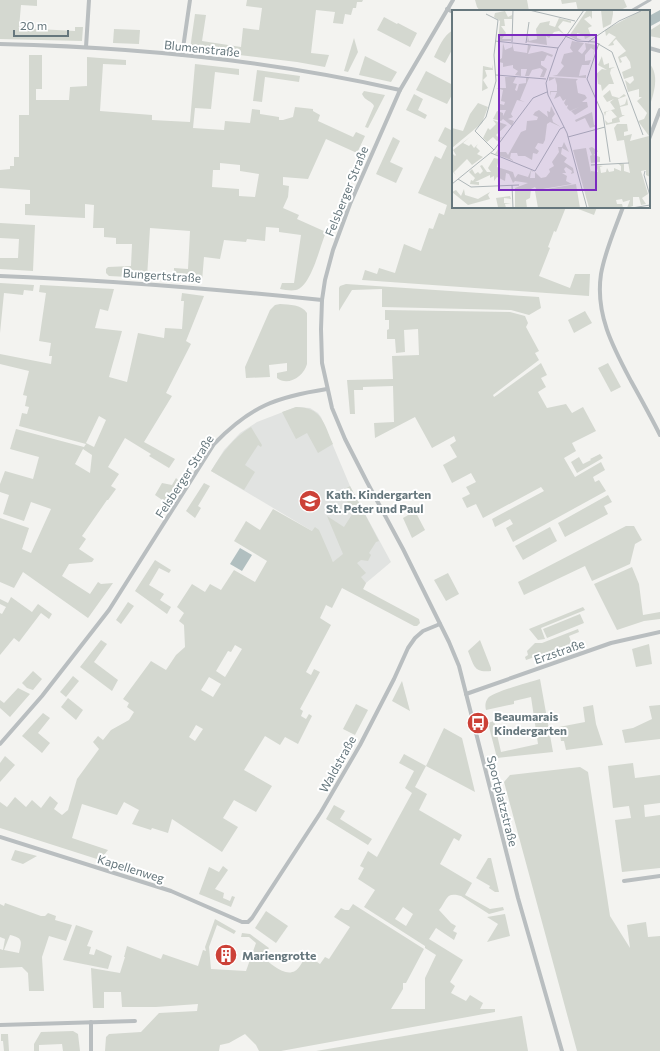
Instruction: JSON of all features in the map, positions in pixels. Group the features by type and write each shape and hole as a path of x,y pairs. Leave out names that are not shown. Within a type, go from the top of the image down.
{"street":[{"path":"86,47 88,0"},
{"path":"182,55 190,0"},
{"name":"Felsberger Straße","path":"0,744 42,696 109,610 214,444 230,427 250,412 269,403 301,393 327,389 322,364 322,300 325,280 333,250 350,204 400,90 453,0"},
{"path":"447,9 452,12"},
{"name":"Blumenstraße","path":"0,44 86,47 182,55 267,65 327,75 400,90"},
{"path":"650,48 660,51"},
{"path":"650,136 660,110"},
{"path":"623,208 606,251 601,275 600,299 602,314 607,331 660,435"},
{"name":"Bungertstraße","path":"0,276 177,286 262,293 322,300"},
{"name":"Sportplatzstraße","path":"327,389 332,408 345,439 403,549 449,642 458,666 518,898 562,1051"},
{"name":"Waldstraße","path":"252,918 321,812 360,745 414,638 423,631 440,624"},
{"name":"Erzstraße","path":"466,694 611,643 660,632"},
{"name":"Kapellenweg","path":"0,837 171,891 242,922 248,922 252,918"},
{"path":"624,881 660,876"},
{"path":"0,1025 135,1021"},
{"path":"91,1022 91,1051"}],"lane":[{"path":"633,10 650,0"}],"shaded area":[{"path":"0,0 37,0 37,6 21,5 19,28 75,31 75,27 83,27 82,41 0,39"},
{"path":"247,0 363,0 362,2 357,2 356,8 353,8 351,15 345,14 343,24 333,23 335,12 316,10 311,53 329,55 325,67 297,62 190,49 195,14 206,15 202,41 241,47 243,28 259,30 262,8 246,6"},
{"path":"475,0 527,0 529,10 479,10"},
{"path":"561,0 624,0 627,7 620,10 578,10 576,2 562,4"},
{"path":"660,10 660,21 650,26 650,15"},
{"path":"384,17 417,33 410,47 377,30"},
{"path":"660,24 660,38 650,36 650,30"},
{"path":"114,29 140,30 139,44 113,43"},
{"path":"452,31 452,50 445,63 434,57 444,39"},
{"path":"354,38 358,52 348,72 344,71"},
{"path":"29,55 42,55 42,89 36,89 36,100 69,100 70,87 87,86 87,57 126,60 126,65 103,64 100,111 152,115 152,120 190,122 195,64 239,69 239,75 215,72 211,109 195,108 193,128 224,130 225,121 250,123 252,109 260,110 260,114 279,117 279,120 283,120 293,117 295,107 313,109 313,111 320,115 318,121 353,137 356,132 365,136 357,153 326,139 308,179 283,177 283,185 289,186 288,197 283,208 299,215 297,219 326,232 311,274 301,287 296,290 290,290 280,289 282,283 294,283 301,235 279,232 279,228 266,227 265,241 247,239 246,242 224,240 220,259 204,257 202,281 174,280 174,268 188,269 190,231 150,228 147,278 109,276 106,273 106,269 108,267 131,266 132,244 116,244 116,238 104,237 104,228 93,228 94,205 85,204 85,218 25,215 25,204 30,204 30,190 0,188 0,170 10,169 10,166 14,166 14,157 19,157 19,115 29,115","holes":["220,163 240,165 240,171 259,174 255,197 239,196 239,189 212,187 213,170 220,170"]},
{"path":"365,56 397,72 391,82 359,75"},
{"path":"650,65 655,79 650,104"},
{"path":"257,70 300,76 299,82 265,77 262,102 253,101"},
{"path":"426,71 452,84 452,95 447,104 416,90"},
{"path":"364,91 385,95 368,128 365,127 374,106 363,96 362,94"},
{"path":"414,94 423,99 418,110 427,115 425,119 406,110"},
{"path":"445,127 452,130 452,208 566,208 556,232 554,231 548,247 550,248 539,276 570,288 575,274 590,274 589,296 362,280 365,270 377,274 379,268 395,273 404,244 421,251 429,228 433,229 439,213 444,215 447,205 418,193 435,156 441,159 447,146 438,141"},
{"path":"393,137 400,141 390,162 403,168 396,183 376,174"},
{"path":"576,208 597,208 594,215"},
{"path":"0,223 35,225 33,271 0,269 0,258 18,258 19,239 0,238"},
{"path":"0,283 34,285 33,291 24,290 23,295 4,293 0,333"},
{"path":"346,284 539,297 541,308 529,315 511,310 382,307 382,289 352,290 339,311 339,288 340,286"},
{"path":"40,285 114,289 108,311 100,309 95,328 122,331 109,377 127,382 138,333 164,338 165,328 182,329 184,301 181,301 182,293 204,296 186,341 191,344 166,393 172,396 144,442 175,459 169,468 149,456 151,454 125,438 108,467 119,474 111,486 116,489 82,536 86,539 79,549 94,559 92,562 69,564 62,576 90,594 98,582 101,584 113,583 88,618 23,572 14,588 0,582 0,518 29,528 22,549 31,553 51,509 31,502 24,521 3,514 9,495 0,492 0,484 5,471 33,479 39,457 10,449 16,429 84,447 86,444 19,426 22,413 27,414 29,407 25,406 27,396 23,395 29,371 0,364 0,354 51,364 52,356 49,356 51,343 39,341 46,293 39,292","holes":["99,416 106,420 94,447 86,443","83,449 92,455 90,473 75,464"]},
{"path":"280,304 298,306 307,313 307,364 303,373 291,381 277,378 277,373 287,371 287,363 269,365 270,377 246,378 245,367 270,310 275,305"},
{"path":"385,310 510,312 525,316 528,323 526,327 539,351 535,353 539,360 493,395 494,397 541,363 547,375 541,378 546,387 538,392 547,408 566,404 572,413 583,407 596,431 572,443 576,451 564,458 575,477 601,462 605,470 593,477 595,482 599,480 606,491 513,542 506,528 513,524 510,519 495,527 492,519 544,491 541,487 483,518 476,504 467,508 462,498 470,494 466,487 476,482 471,473 452,483 443,465 457,457 450,445 456,441 454,436 432,448 415,417 375,438 374,423 394,422 393,386 363,387 363,390 354,390 355,414 350,414 347,380 393,379 392,356 419,355 418,329 404,330 405,352 396,353 395,339 387,339 389,320 385,320"},
{"path":"585,311 592,323 574,333 568,320"},
{"path":"608,363 621,387 611,392 598,368"},
{"name":"Kath. Kindergarten St. Peter und Paul","path":"296,407 310,408 321,417 350,486 391,562 366,583 363,589 356,595 312,531 211,471 224,450 240,433 257,422"},
{"path":"296,407 305,408 317,413 321,418 333,444 318,453 307,433 296,439 282,412"},
{"path":"251,427 262,445 261,447 258,445 245,465 255,472 244,490 211,471 228,446"},
{"path":"600,454 603,458 577,473 571,462 579,457 583,464"},
{"path":"176,478 178,480 165,502 155,495 162,483 172,485"},
{"path":"204,483 210,486 198,506 201,508 195,518 186,511"},
{"path":"350,486 379,541 376,542 369,553 371,555 368,561 361,560 357,563 366,573 361,577 366,583 363,589 419,619 420,623 417,626 414,626 342,588 332,608 326,605 320,618 331,625 306,672 311,675 314,669 320,672 300,709 303,711 301,716 306,719 309,714 312,716 298,744 285,737 280,745 265,736 244,770 272,786 256,812 234,800 223,818 238,827 222,852 172,819 168,833 152,828 151,830 132,824 139,810 124,802 117,815 82,804 72,838 108,850 100,860 0,828 0,802 7,807 15,797 26,807 32,800 41,808 50,796 58,803 54,809 62,815 68,810 77,779 99,749 93,742 98,736 103,740 111,730 129,720 134,712 127,707 129,703 123,699 151,661 166,670 176,655 185,647 184,625 179,621 184,613 177,607 192,584 205,592 210,584 221,590 234,570 255,582 267,561 234,541 246,521 260,530 273,509 312,531 315,527 319,530 333,562 343,554 327,516 344,527 356,508 347,502 350,497 345,489","holes":["235,645 242,649 225,677 216,671 228,651 231,652","209,677 221,684 213,697 201,690","196,725 203,729 195,741 189,737"]},
{"path":"608,495 612,502 604,506 608,514 565,537 558,523"},
{"path":"415,511 425,530 412,538 403,518"},
{"path":"626,526 634,526 642,540 635,544 630,564 592,581 585,566 524,595 518,582"},
{"path":"550,527 557,541 523,560 515,546"},
{"path":"240,548 252,555 242,571 230,564"},
{"path":"155,560 171,570 169,573 159,568 149,585 164,594 160,600 171,607 167,614 135,591"},
{"path":"632,567 639,584 643,615 660,612 660,619 644,621 617,630 594,584"},
{"path":"448,573 459,594 446,601 434,580"},
{"path":"11,597 32,612 38,604 52,614 49,619 41,613 19,642 14,638 0,655 0,613 2,614 6,607 0,604 0,599 8,603"},
{"path":"128,602 134,606 121,624 116,620"},
{"path":"583,607 585,610 541,628 545,639 538,640 529,629"},
{"path":"580,614 584,623 547,638 543,629"},
{"path":"578,629 579,632 569,636 572,644 526,660 525,657 528,655 527,651 535,643 542,643"},
{"path":"101,640 107,644 94,662 118,680 112,691 80,667"},
{"path":"480,640 491,671 478,670 475,667 468,651"},
{"path":"649,644 652,664 636,667 632,649"},
{"path":"33,671 42,679 33,690 27,688 22,683"},
{"path":"73,676 79,681 66,697 60,692"},
{"path":"540,679 553,752 497,758 488,723 494,721 501,752 538,744 531,697 514,701 514,704 486,710 488,698 512,687"},
{"path":"402,681 410,711 392,701"},
{"path":"18,688 30,694 10,717 0,708 0,700 4,703"},
{"path":"68,698 83,710 76,720 61,707"},
{"path":"356,704 368,710 355,735 343,729"},
{"path":"593,705 596,724 603,745 566,750 564,741 561,741 559,727 585,722 583,707"},
{"path":"660,705 660,739 625,743 622,730 633,728 652,719 649,706"},
{"path":"43,713 50,718 38,733 50,743 42,753 22,736"},
{"path":"444,728 462,738 475,792 426,766"},
{"path":"404,754 426,766 415,787 427,794 419,810 462,835 459,841 454,838 440,864 472,883 465,895 490,909 503,907 504,910 489,914 461,896 449,896 439,910 451,923 456,926 453,931 457,933 454,940 436,928 429,939 463,960 450,982 455,986 451,993 466,1001 470,995 483,1003 480,1009 495,1009 495,1012 281,1051 259,1051 256,1045 245,1034 229,1043 220,1045 219,1051 105,1051 106,1037 109,1034 141,1032 159,1013 197,1011 198,1004 156,1007 122,1007 121,992 104,992 104,1008 93,1008 91,968 120,973 127,946 161,959 163,954 198,966 203,950 206,951 205,947 215,919 236,931 234,934 217,925 209,947 211,969 246,971 256,943 249,937 241,937 242,933 250,934 269,948 263,958 282,971 291,972 298,968 307,955 320,964 325,957 329,959 350,927 334,917 341,908 349,910 353,904 424,949 406,983 403,983 403,989 391,1009 425,1009 425,978 436,955 425,948 425,946 364,907 375,890 358,879 364,868 360,866 368,851 377,857 412,793 405,788 414,771 399,763","holes":["403,907 413,914 406,926 395,919"]},
{"path":"5,756 15,765 0,782 0,763"},
{"path":"633,763 635,778 660,775 660,803 644,805 645,817 660,815 660,868 622,872 615,820 631,818 629,806 613,808 608,766"},
{"path":"580,767 588,772 610,916 630,948 627,925 646,922 648,937 660,936 660,1051 577,1051 504,782 510,775"},
{"path":"334,805 345,811 340,819 372,839 368,845 326,819"},
{"path":"15,850 37,856 23,864 11,860"},
{"path":"488,858 491,858 499,892 495,892 489,888 490,886 476,878"},
{"path":"223,866 228,870 215,889 224,893 223,898 230,901 232,896 235,897 231,907 199,894 209,867 219,872"},
{"path":"5,903 41,916 45,916 48,913 56,916 55,920 72,925 66,941 49,936 42,957 44,991 29,991 28,973 22,967 0,968 0,949 3,950 5,939 0,937 0,904 4,906","holes":["10,935 19,939 21,943 19,953 4,950"]},
{"path":"266,911 288,926 276,943 255,928"},
{"path":"505,914 510,936 487,942 498,924 487,917"},
{"path":"76,925 93,931 87,946 91,947 89,954 94,955 96,949 112,956 108,969 63,960"},
{"path":"521,1016 528,1051 316,1051"},
{"path":"73,1031 78,1034 80,1051 63,1051 62,1044 39,1045 39,1051 34,1051 34,1044 41,1032"},
{"path":"1,1034 8,1034 9,1051 4,1051 3,1041 1,1041"}],"place":[{"name":"Kath. Kindergarten St. Peter und Paul","path":"310,501"},
{"name":"Beaumarais Kindergarten","path":"478,723"},
{"name":"Mariengrotte","path":"226,955"}]}
